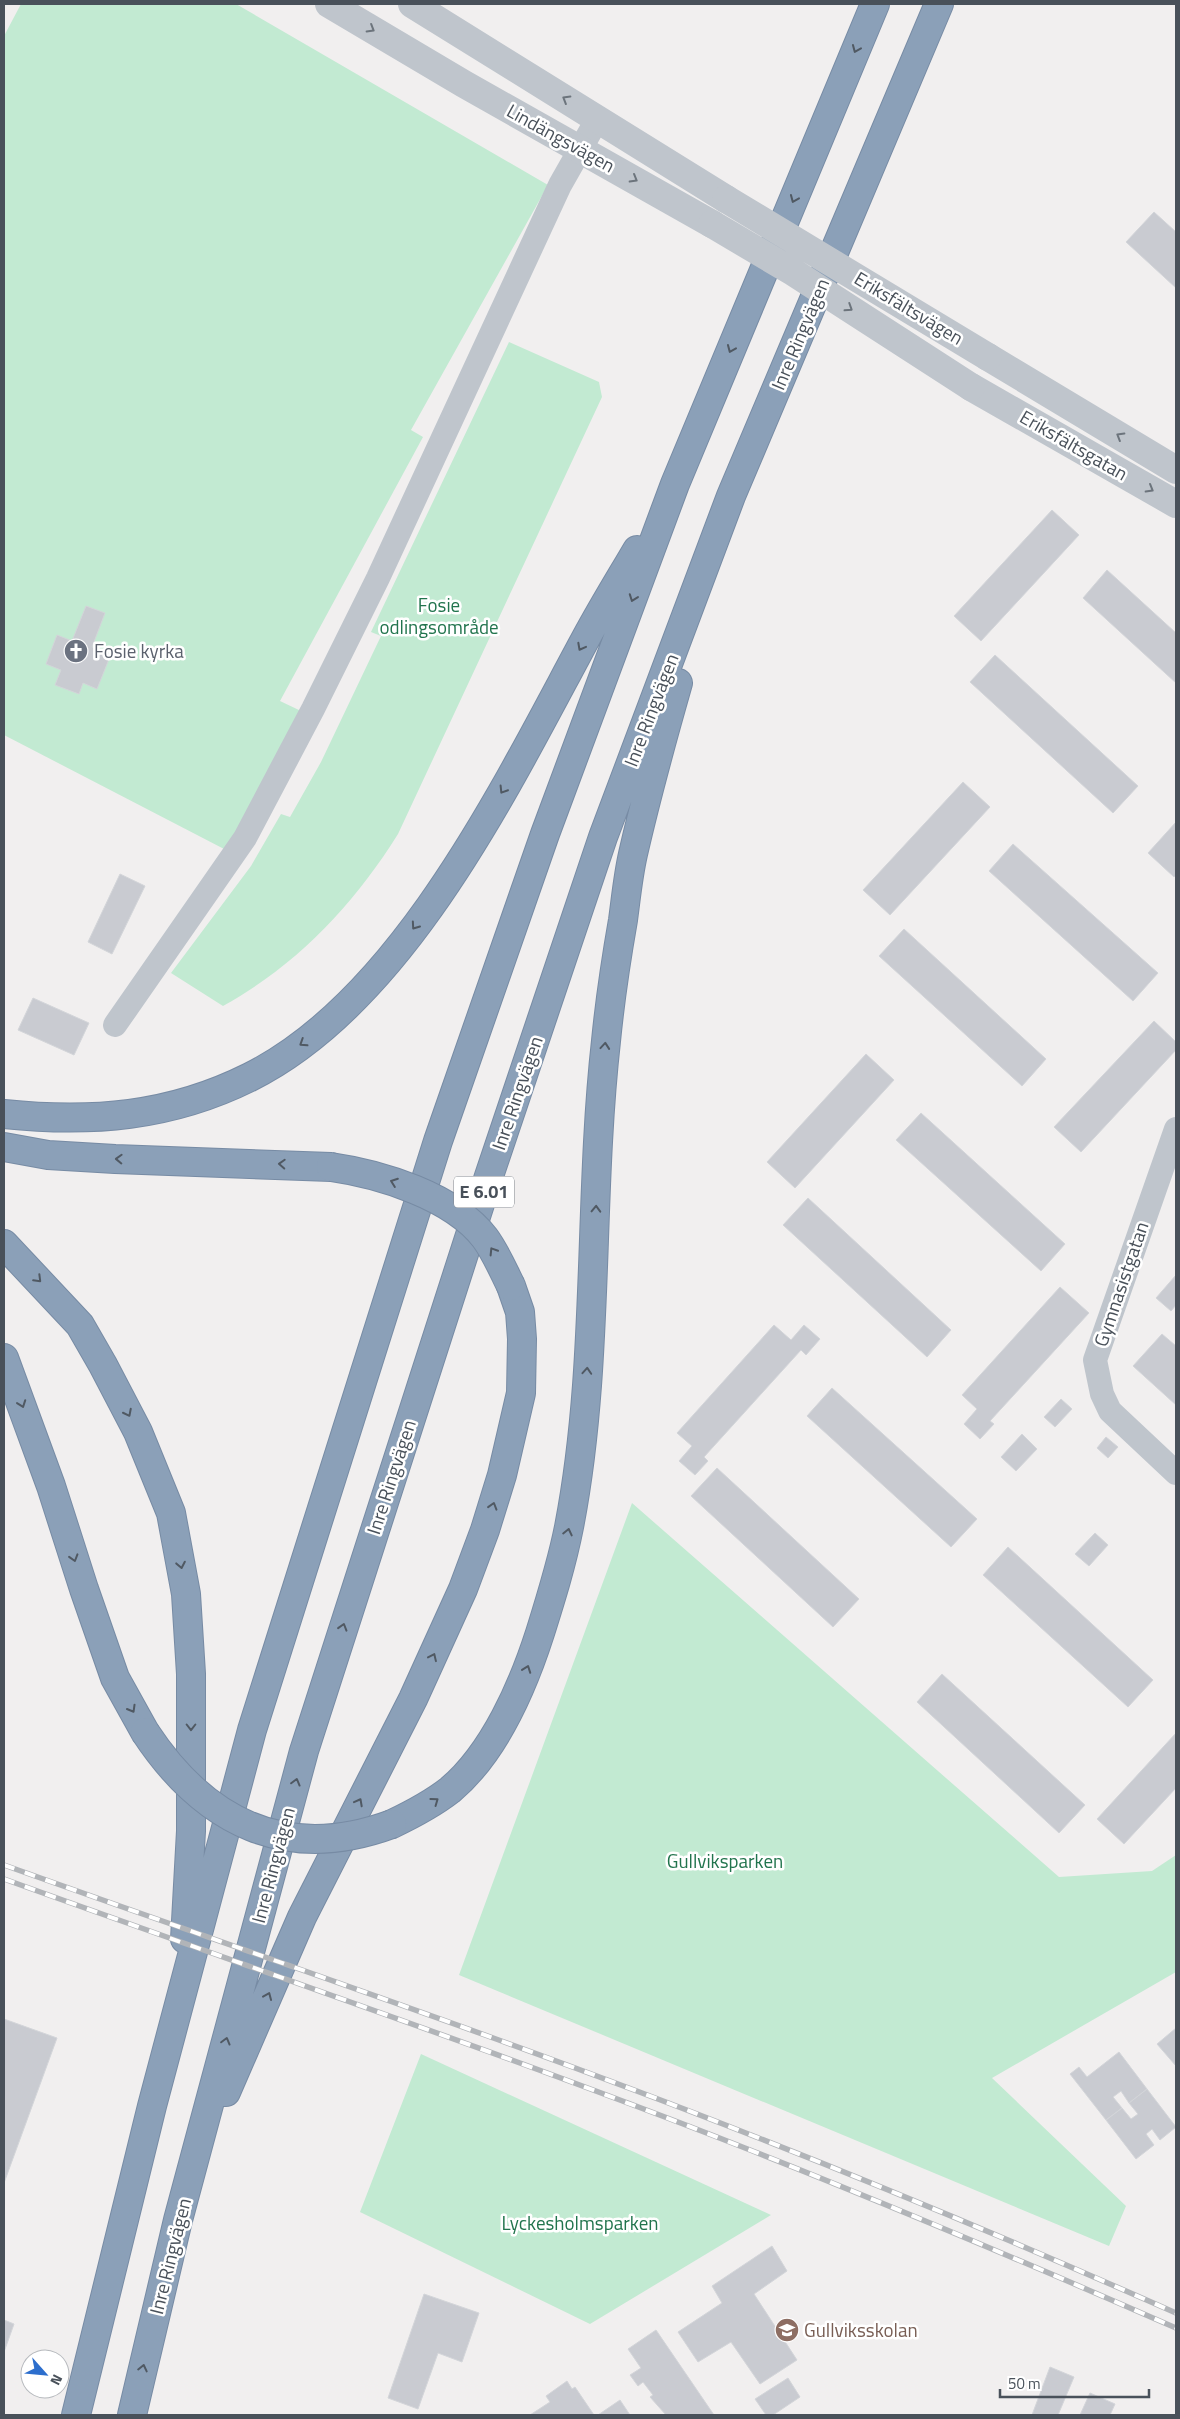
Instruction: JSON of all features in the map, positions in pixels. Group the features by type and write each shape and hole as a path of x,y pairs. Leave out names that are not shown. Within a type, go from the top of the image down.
{"highway":[{"name":"E 6.01","path":"76,2415 126,2208 252,1730 435,1150 544,834 675,484 875,4"},
{"name":"Inre Ringvägen","path":"132,2415 178,2220 304,1751 378,1515 603,838 731,496 939,4"},
{"path":"4,1114 45,1118 92,1119 134,1114 176,1105 251,1076 304,1043 356,998 403,942 454,870 513,773 588,634 675,484"},
{"path":"4,1358 48,1477 115,1678 145,1732 163,1758 181,1778 210,1802 234,1818 254,1827 288,1838 328,1840 370,1832 416,1813 452,1788 470,1769 499,1728 524,1676 561,1562 569,1528 582,1442 592,1311 598,1136 606,1042 632,857 665,728 731,496"},
{"path":"4,1147 48,1155 331,1167 362,1171 393,1181 426,1195 467,1221 484,1237 511,1286 520,1312 522,1364 520,1393 509,1448 485,1530 463,1588 413,1699 302,1917 220,2106 178,2220"},
{"path":"4,1244 80,1325 138,1432 171,1513 186,1594 191,1674 191,1831 181,2003"}],"street":[{"name":"Lindängsvägen","path":"329,4 464,84 580,148 793,272"},
{"name":"Lindängsvägen","path":"412,4 726,199 805,245"},
{"path":"115,1025 245,838 313,709 378,578 560,185 598,118"},
{"name":"Eriksfältsvägen","path":"805,245 988,356"},
{"name":"Eriksfältsvägen","path":"793,272 971,386"},
{"name":"Eriksfältsgatan","path":"988,356 1176,470"},
{"name":"Eriksfältsgatan","path":"971,386 1176,504"},
{"name":"Gymnasistgatan","path":"1176,1129 1094,1360 1102,1394 1110,1411 1176,1473"}],"green space":[{"path":"21,4 236,4 548,185 411,430 423,437 280,701 301,711 226,850 4,735 4,36"},
{"name":"Fosie odlingsområde","path":"509,342 599,382 602,397 398,834 362,885 321,932 275,972 223,1006 171,973 251,866 281,814 290,817 321,762 381,636 371,632"},
{"name":"Gullviksparken","path":"632,1503 1059,1877 1152,1871 1176,1855 1176,1972 992,2078 1126,2206 1109,2246 459,1975"},
{"name":"Lyckesholmsparken","path":"421,2054 771,2215 590,2324 360,2212"}],"building":[{"path":"1154,212 1176,232 1176,288 1126,242"},
{"path":"1052,510 1079,535 981,641 954,616"},
{"path":"1107,570 1176,633 1176,683 1083,598"},
{"name":"Fosie kyrka","path":"86,606 105,613 92,647 111,654 97,689 83,683 79,694 55,685 61,670 46,664 57,635 72,641"},
{"path":"995,655 1138,786 1113,813 970,682"},
{"path":"963,782 990,807 890,915 863,890"},
{"path":"1176,822 1176,875 1174,877 1148,853"},
{"path":"1013,844 1158,973 1133,1001 989,871"},
{"path":"120,874 145,886 112,954 88,942"},
{"path":"904,929 1046,1059 1022,1086 879,956"},
{"path":"33,998 89,1023 74,1055 18,1030"},
{"path":"1154,1021 1176,1042 1176,1050 1081,1152 1054,1127"},
{"path":"866,1054 894,1080 795,1188 767,1162"},
{"path":"921,1113 1065,1244 1041,1271 896,1140"},
{"path":"808,1198 951,1330 927,1357 783,1225"},
{"path":"1176,1275 1176,1305 1171,1311 1156,1298"},
{"path":"1060,1287 1089,1313 990,1421 994,1424 980,1439 964,1424 977,1409 962,1395"},
{"path":"774,1325 791,1340 804,1325 820,1339 806,1355 801,1350 704,1457 708,1461 695,1475 679,1461 692,1446 677,1433"},
{"path":"1162,1334 1176,1346 1176,1405 1133,1366"},
{"path":"832,1388 977,1519 951,1547 807,1416"},
{"path":"1061,1399 1072,1409 1055,1427 1044,1417"},
{"path":"1022,1434 1037,1449 1016,1471 1001,1457"},
{"path":"1106,1437 1118,1447 1108,1458 1097,1448"},
{"path":"717,1468 859,1599 833,1627 691,1496"},
{"path":"1095,1533 1108,1545 1089,1566 1075,1554"},
{"path":"1008,1547 1153,1680 1128,1707 983,1575"},
{"path":"942,1674 1085,1805 1059,1833 917,1702"},
{"path":"1176,1733 1176,1788 1124,1844 1097,1819"},
{"path":"4,2019 57,2038 4,2183"},
{"path":"1176,2028 1176,2066 1157,2044"},
{"path":"1119,2052 1147,2089 1129,2103 1121,2091 1113,2097 1122,2108 1106,2120 1070,2074 1079,2067 1087,2077"},
{"path":"1147,2089 1176,2127 1160,2140 1152,2129 1146,2134 1154,2145 1136,2159 1106,2120 1122,2108 1131,2119 1138,2114 1129,2103"},
{"path":"772,2246 787,2271 754,2294 797,2360 760,2384 731,2342 698,2362 678,2332 722,2303 712,2286"},
{"path":"424,2294 479,2313 462,2362 438,2353 418,2409 388,2398"},
{"path":"4,2320 14,2324 4,2352"},
{"path":"656,2330 714,2415 666,2415 650,2397 653,2395 643,2382 638,2386 630,2375 641,2368 628,2349"},
{"path":"1050,2367 1074,2377 1058,2415 1032,2415"},
{"path":"788,2378 800,2397 773,2415 766,2415 755,2399"},
{"path":"567,2381 572,2389 575,2387 594,2415 530,2415 550,2402 546,2396"},
{"path":"1090,2393 1115,2404 1110,2415 1080,2415"},
{"path":"620,2400 630,2415 598,2415"}],"railway":[{"path":"4,1865 472,2030 658,2099 805,2156 1018,2244 1176,2313"},
{"path":"4,1879 468,2044 653,2113 908,2214 1176,2328"}],"place":[{"name":"Fosie kyrka","path":"76,651"},
{"name":"Gullviksskolan","path":"787,2330"}]}
